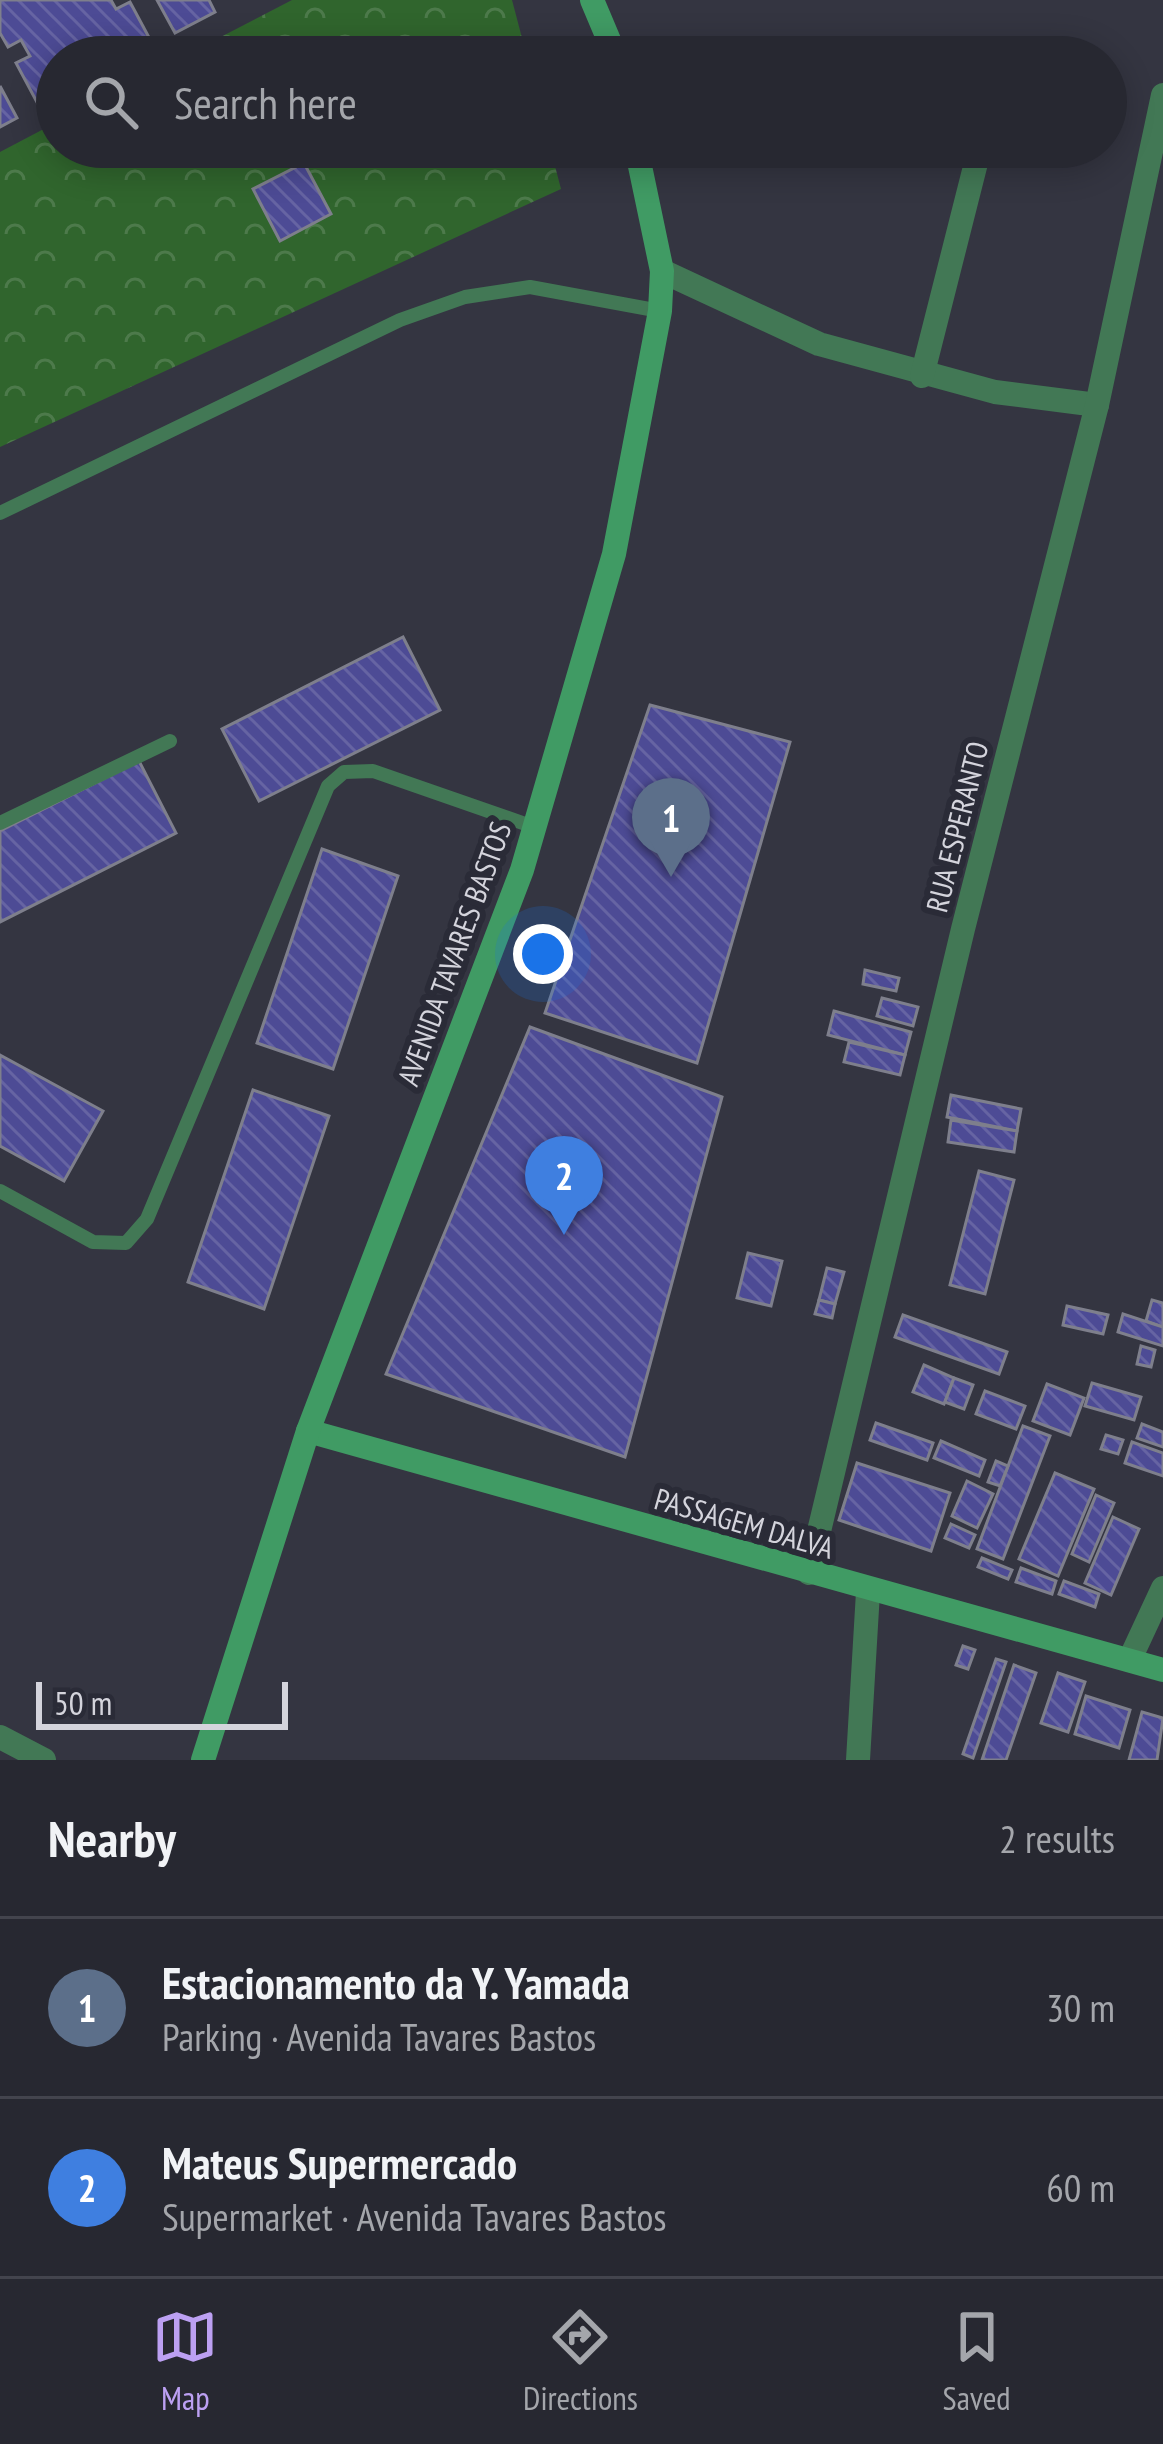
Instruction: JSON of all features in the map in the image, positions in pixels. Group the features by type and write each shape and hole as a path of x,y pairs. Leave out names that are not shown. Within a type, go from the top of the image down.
{"main road":[{"path":"592,0 607,36"},
{"name":"AVENIDA TAVARES BASTOS","path":"203,1760 308,1431 522,870 614,554 660,311 662,271 640,168"},
{"name":"PASSAGEM DALVA","path":"308,1431 868,1592 1163,1670"}],"street":[{"name":"RUA ESPERANTO","path":"809,1573 958,952 1097,405 1163,95"},
{"path":"922,376 975,168"},
{"path":"662,271 819,344 922,376 1097,405"},
{"path":"1130,1659 1163,1588"},
{"path":"858,1760 868,1592"},
{"path":"0,1737 44,1760"}],"lane":[{"path":"0,513 400,320 465,297 530,287 660,311"},
{"path":"0,823 170,742"},
{"path":"0,1191 93,1242 126,1243 147,1219 328,786 344,772 373,771 534,827"}],"green space":[{"path":"292,0 512,0 521,36 223,36"},
{"path":"36,133 36,168 556,168 561,189 0,447 0,152"}],"building":[{"path":"0,0 111,0 116,9 130,2 148,36 36,36 36,100 16,63 30,56 21,40 8,47 0,33"},
{"path":"157,0 209,0 215,12 175,33"},
{"path":"0,86 17,118 0,127"},
{"path":"294,168 307,168 331,214 280,241 253,189"},
{"path":"403,637 440,710 259,801 222,729"},
{"path":"650,705 790,742 697,1063 545,1013"},
{"path":"139,761 176,833 0,922 0,831"},
{"path":"322,849 398,876 333,1069 257,1043"},
{"path":"865,970 899,978 896,991 863,984"},
{"path":"882,998 918,1007 913,1026 877,1016"},
{"path":"834,1011 911,1032 905,1055 828,1035"},
{"path":"530,1027 722,1097 625,1457 386,1374"},
{"path":"849,1042 905,1055 900,1075 844,1062"},
{"path":"0,1055 103,1111 64,1181 0,1146"},
{"path":"253,1090 329,1116 264,1309 188,1282"},
{"path":"951,1095 1021,1109 1017,1131 947,1117"},
{"path":"951,1120 1017,1131 1014,1152 948,1142"},
{"path":"979,1171 1014,1180 985,1294 950,1285"},
{"path":"748,1253 782,1261 771,1306 737,1298"},
{"path":"827,1268 844,1272 835,1304 819,1300"},
{"path":"819,1300 835,1304 832,1318 815,1314"},
{"path":"1152,1300 1163,1303 1163,1327 1146,1321"},
{"path":"1067,1306 1108,1315 1103,1334 1063,1325"},
{"path":"1123,1314 1163,1327 1163,1346 1118,1332"},
{"path":"903,1315 1007,1352 999,1374 895,1337"},
{"path":"1141,1346 1155,1350 1151,1367 1137,1364"},
{"path":"924,1365 954,1378 944,1404 913,1392"},
{"path":"954,1378 973,1385 964,1409 945,1402"},
{"path":"1092,1383 1141,1397 1134,1420 1085,1406"},
{"path":"1047,1384 1084,1398 1070,1435 1033,1421"},
{"path":"985,1391 1025,1406 1016,1429 976,1414"},
{"path":"876,1423 933,1443 927,1460 870,1440"},
{"path":"1142,1424 1163,1432 1163,1447 1137,1438"},
{"path":"1023,1426 1050,1436 1003,1559 977,1549"},
{"path":"1106,1435 1123,1440 1118,1454 1101,1449"},
{"path":"941,1441 985,1460 979,1476 934,1458"},
{"path":"1132,1442 1163,1453 1163,1476 1125,1463"},
{"path":"996,1461 1008,1466 1000,1486 988,1482"},
{"path":"857,1463 950,1493 931,1551 839,1520"},
{"path":"1055,1473 1094,1489 1058,1576 1019,1559"},
{"path":"967,1481 993,1494 977,1528 952,1516"},
{"path":"1096,1495 1114,1503 1089,1562 1072,1554"},
{"path":"1113,1517 1139,1529 1111,1595 1085,1583"},
{"path":"951,1524 975,1535 969,1548 945,1538"},
{"path":"982,1558 1012,1570 1008,1579 978,1567"},
{"path":"1021,1568 1056,1581 1052,1594 1016,1582"},
{"path":"1064,1581 1099,1594 1095,1607 1059,1594"},
{"path":"963,1646 975,1650 968,1669 956,1665"},
{"path":"996,1659 1006,1662 973,1758 963,1754"},
{"path":"1014,1665 1036,1673 1006,1760 982,1760"},
{"path":"1058,1673 1085,1682 1068,1732 1041,1723"},
{"path":"1086,1696 1130,1710 1119,1748 1075,1734"},
{"path":"1142,1712 1163,1718 1157,1760 1129,1760"}],"place":[{"name":"Estacionamento da Y. Yamada","path":"671,877"},
{"name":"Mateus Supermercado","path":"564,1235"}]}
